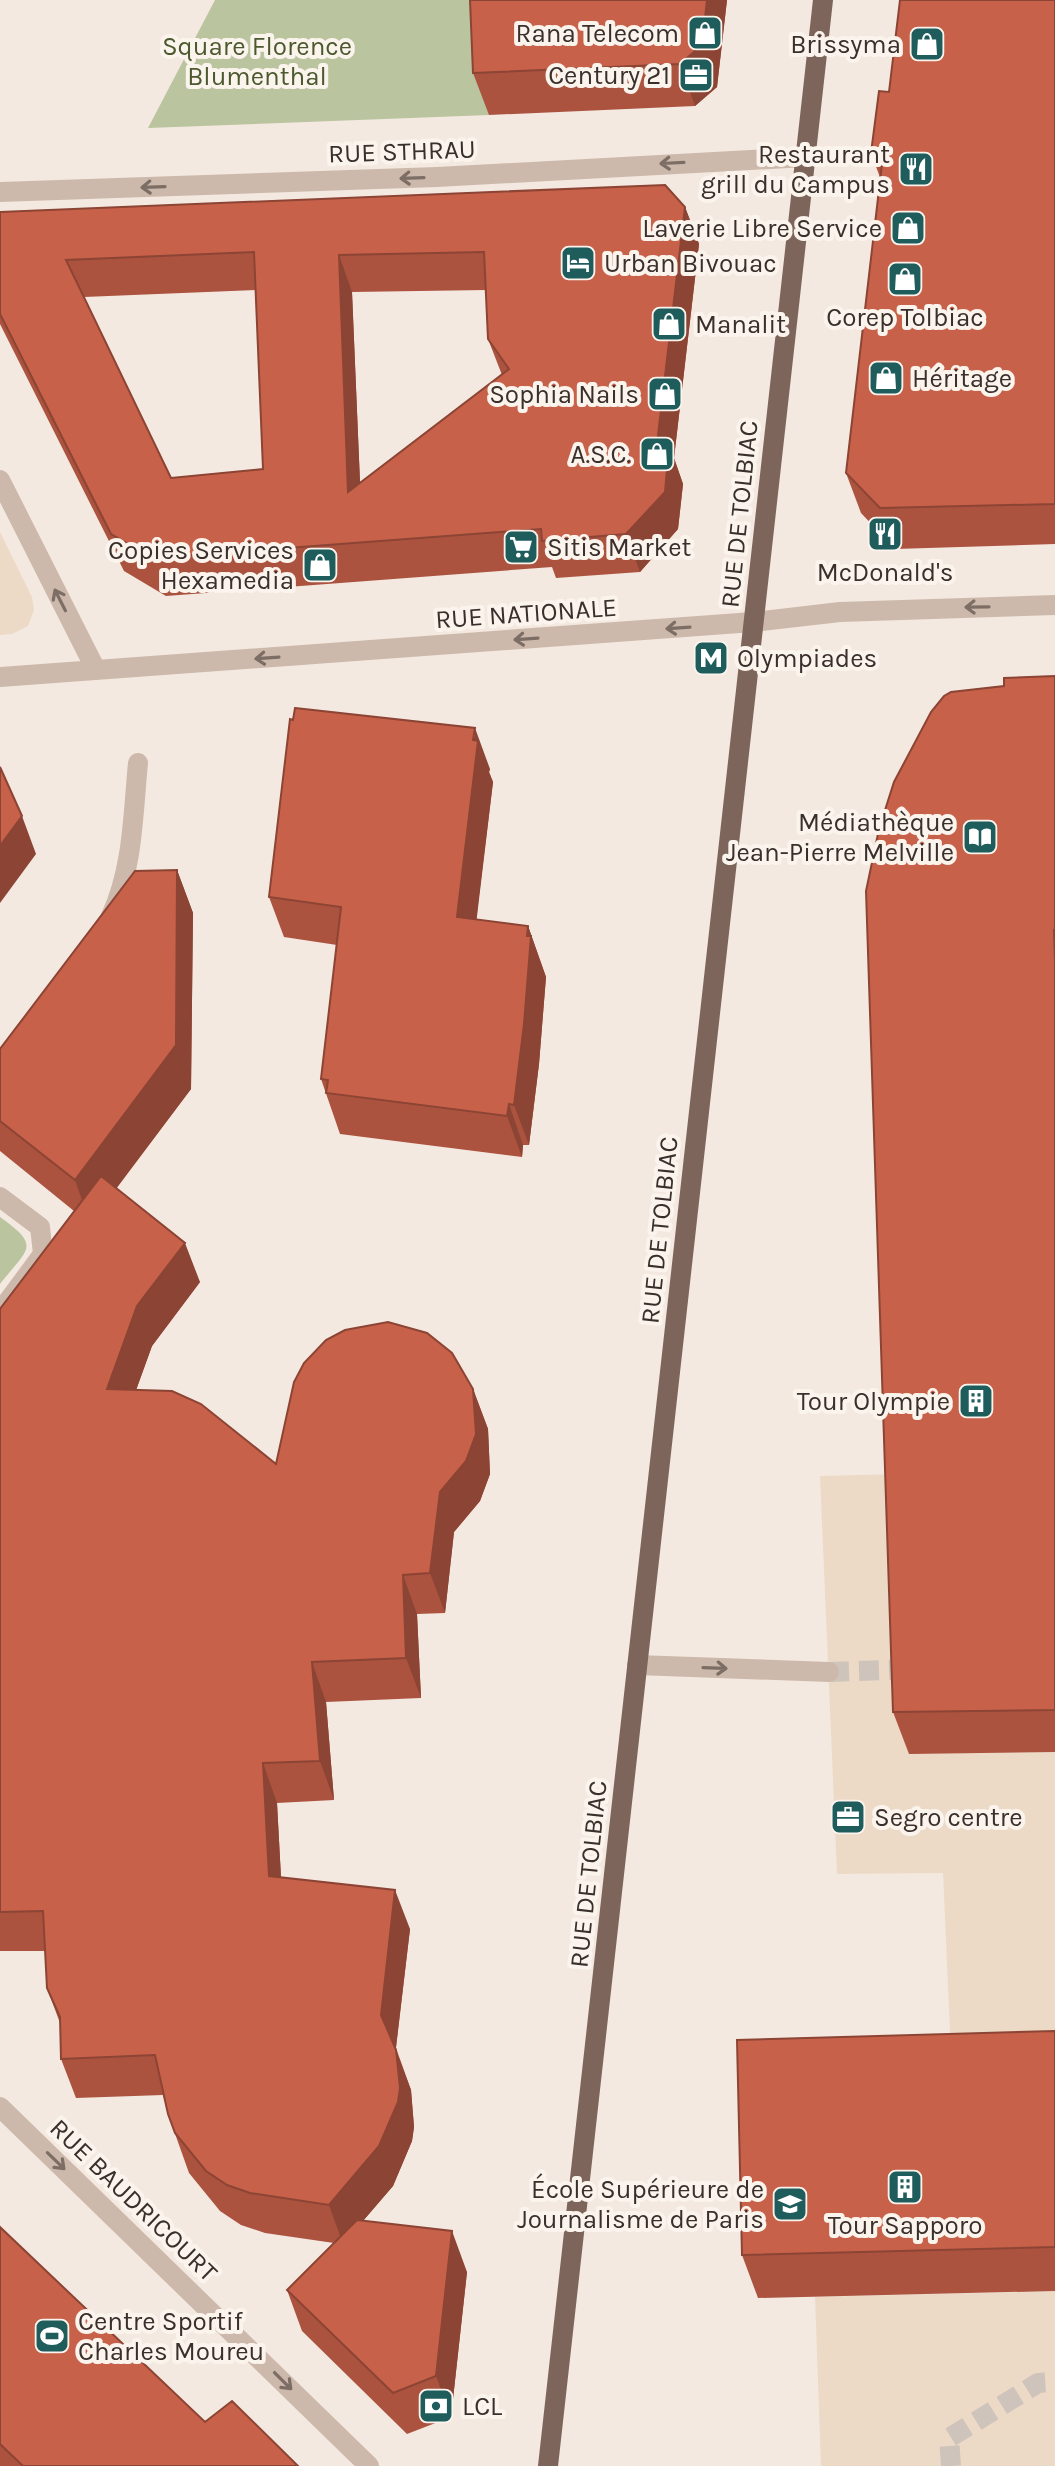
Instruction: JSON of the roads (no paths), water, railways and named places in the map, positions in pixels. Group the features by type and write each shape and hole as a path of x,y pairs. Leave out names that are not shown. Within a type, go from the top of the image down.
{"main road":[{"name":"RUE DE TOLBIAC","path":"548,2466 823,0"}],"street":[{"name":"RUE STHRAU","path":"0,192 437,177 806,157"},
{"path":"0,480 96,670"},
{"name":"RUE NATIONALE","path":"0,677 753,622 840,612 1055,605"},
{"path":"100,940 117,903 128,860 138,763"},
{"path":"0,1197 40,1227 43,1254 0,1312"},
{"path":"637,1665 829,1672"},
{"name":"RUE BAUDRICOURT","path":"0,2107 369,2466"}],"tunnel":[{"path":"829,1672 917,1669"},
{"path":"951,2466 949,2438 1038,2383 1055,2382"}],"place":[{"name":"Rana Telecom","path":"705,33"},
{"name":"Brissyma","path":"927,44"},
{"name":"Century 21","path":"696,75"},
{"name":"Restaurant grill du Campus","path":"916,169"},
{"name":"Laverie Libre Service","path":"908,228"},
{"name":"Urban Bivouac","path":"578,263"},
{"name":"Corep Tolbiac","path":"905,279"},
{"name":"Manalit","path":"669,324"},
{"name":"Héritage","path":"886,378"},
{"name":"Sophia Nails","path":"665,394"},
{"name":"A.S.C.","path":"657,454"},
{"name":"McDonald's","path":"885,534"},
{"name":"Sitis Market","path":"521,547"},
{"name":"Copies Services Hexamedia","path":"320,565"},
{"name":"Olympiades","path":"711,658"},
{"name":"Médiathèque Jean-Pierre Melville","path":"980,837"},
{"name":"Tour Olympie","path":"976,1401"},
{"name":"Segro centre","path":"848,1817"},
{"name":"Tour Sapporo","path":"905,2187"},
{"name":"École Supérieure de Journalisme de Paris","path":"790,2204"},
{"name":"Centre Sportif Charles Moureu","path":"52,2336"},
{"name":"LCL","path":"436,2406"}],"park label":[{"name":"Square Florence Blumenthal","path":"257,61"}]}
